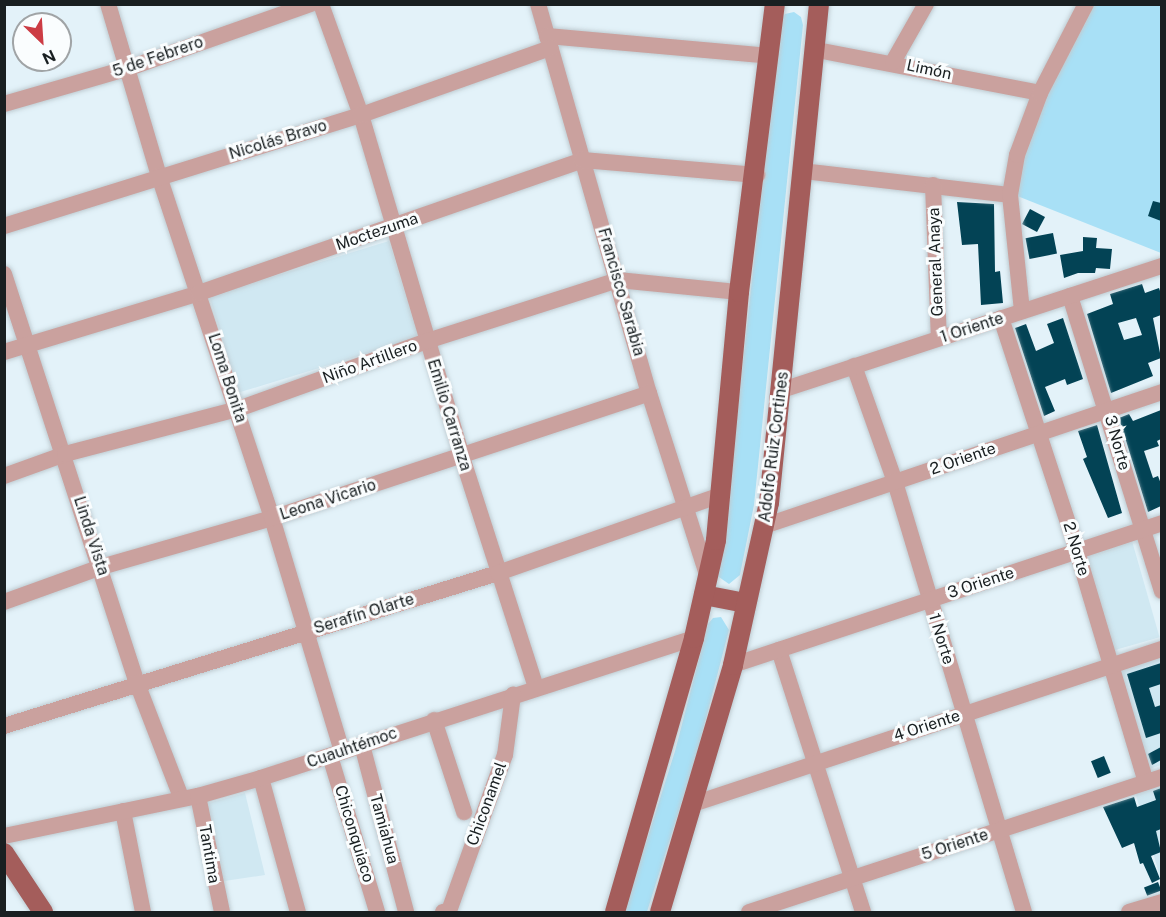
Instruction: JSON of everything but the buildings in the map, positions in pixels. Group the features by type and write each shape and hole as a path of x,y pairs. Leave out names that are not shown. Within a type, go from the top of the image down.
{"main road":[{"path":"615,912 694,638 706,586 721,495 739,292 757,175 775,4"},
{"name":"Adolfo Ruiz Cortines","path":"660,912 733,665 744,603 764,526 782,390 817,50 819,4"},
{"path":"706,586 744,603"},
{"path":"4,853 43,912"}],"street":[{"name":"Loma Bonita","path":"108,4 129,68 159,176 238,409 272,518 336,754"},
{"name":"5 de Febrero","path":"4,104 129,68 311,4"},
{"name":"Emilio Carranza","path":"321,4 361,115 392,227 462,457 536,687"},
{"name":"Francisco Sarabia","path":"538,4 649,393 686,506 706,586"},
{"path":"893,62 926,4"},
{"path":"1022,311 1010,195 1017,155 1040,93 1086,4"},
{"name":"Nicolás Bravo","path":"4,226 361,115 548,42 770,56"},
{"name":"Limón","path":"817,50 893,62 1040,93"},
{"name":"Moctezuma","path":"4,352 199,292 582,160 757,175"},
{"name":"General Anaya","path":"803,171 1010,195"},
{"name":"General Anaya","path":"933,185 939,338"},
{"name":"1 Oriente","path":"782,390 1161,266"},
{"name":"Linda Vista","path":"4,274 65,454 137,683 190,796"},
{"name":"Niño Artillero","path":"4,476 65,454 238,409 427,341 618,280 739,292"},
{"name":"3 Norte","path":"1070,296 1161,591"},
{"name":"2 Norte","path":"1000,318 1077,551 1111,665 1154,779"},
{"name":"1 Norte","path":"854,366 895,482 1024,912"},
{"name":"2 Oriente","path":"764,526 1161,392"},
{"name":"Leona Vicario","path":"4,602 101,567 272,518 462,457 649,393"},
{"name":"Serafín Olarte","path":"4,726 498,573 721,495"},
{"name":"3 Oriente","path":"733,665 1161,523"},
{"name":"Cuauhtémoc","path":"4,836 190,796 261,778 513,694 694,638"},
{"name":"4 Oriente","path":"693,804 1161,648"},
{"path":"779,650 863,912"},
{"name":"Chiconamel","path":"446,912 505,755 513,694"},
{"name":"Chiconamel","path":"434,720 464,812"},
{"name":"Tamiahua","path":"362,745 406,912"},
{"name":"Chiconquiaco","path":"336,754 377,912"},
{"path":"261,778 298,912"},
{"name":"5 Oriente","path":"749,912 1154,779"},
{"name":"Tantima","path":"190,796 222,912"},
{"path":"123,811 143,912"},
{"path":"1129,912 1161,902"}],"shaded area":[{"path":"1093,5 1161,5 1161,253 1015,195 1023,155 1044,98"},
{"path":"794,12 801,17 803,25 754,505 740,575 729,584 716,575 726,518 780,22 785,14"},
{"path":"389,241 419,338 239,393 209,296"},
{"path":"1132,541 1160,637 1112,651 1084,555"},
{"path":"721,617 729,630 696,757 647,912 624,912 675,751 708,624 713,618"},
{"path":"1161,658 1161,765 1146,770 1118,672"},
{"path":"1161,784 1161,880 1135,792"},
{"path":"245,793 265,875 218,882 205,804"}]}
